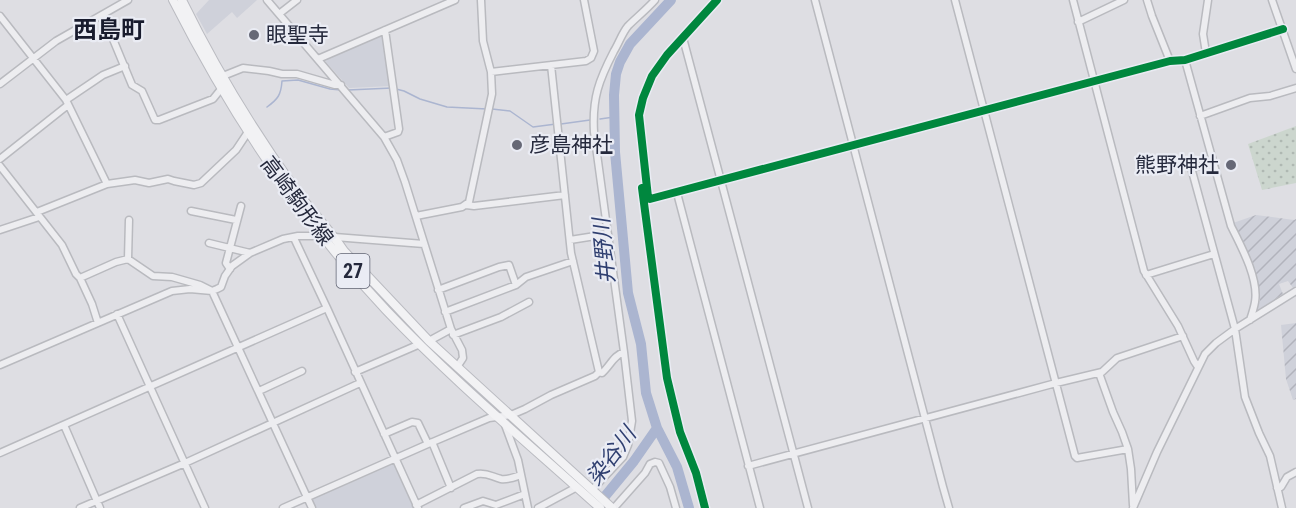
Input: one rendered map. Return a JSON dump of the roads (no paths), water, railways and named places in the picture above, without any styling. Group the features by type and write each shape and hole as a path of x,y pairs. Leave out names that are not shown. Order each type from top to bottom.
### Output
{"main road":[{"name":"高崎駒形線","path":"173,0 221,89 289,194 321,236 420,344 577,487 591,493"},
{"name":"高崎駒形線","path":"183,0 196,29 254,128 296,190 344,251 429,341 511,415 591,493"},
{"name":"27","path":"591,493 612,508"},
{"name":"27","path":"591,493 600,508"}],"street":[{"path":"0,84 56,41 128,0"},
{"path":"267,0 384,137 397,160 452,333 462,350 463,358 457,367"},
{"path":"279,14 297,0"},
{"path":"318,59 455,0"},
{"path":"466,205 469,201 492,94 483,41 480,0"},
{"path":"490,72 586,61 591,58 594,51 584,0"},
{"path":"591,493 623,457 628,446 632,421 594,132 594,106 607,66 622,36 655,0"},
{"path":"644,206 648,197 640,132 640,106 652,76 667,55 717,0"},
{"path":"815,0 950,508"},
{"path":"955,0 1075,456 1077,458 1128,449"},
{"path":"1073,0 1138,252 1146,275 1178,326 1198,367"},
{"path":"1078,22 1124,0"},
{"path":"1147,0 1170,61"},
{"path":"1206,53 1203,34 1208,0"},
{"path":"1272,0 1296,69"},
{"path":"103,15 132,85 142,91 155,120 213,99 221,89"},
{"path":"0,16 67,103 107,184"},
{"path":"648,197 651,199 677,193 1170,61 1185,60 1283,29"},
{"path":"384,137 398,132 399,129 385,30"},
{"path":"683,38 808,508"},
{"path":"1185,60 1231,226 1253,279 1256,300 1250,321"},
{"path":"551,65 573,261 599,372"},
{"path":"0,159 103,75 125,66"},
{"path":"223,76 243,68 297,74 335,86 341,85"},
{"path":"1200,116 1250,98 1270,96 1296,88"},
{"path":"0,230 107,184 135,180 149,183 168,179 194,185 201,183 236,150 248,132"},
{"path":"1213,161 1193,168 1192,171 1235,329 1245,397 1270,456 1282,508"},
{"path":"0,166 62,245 80,278 98,323"},
{"path":"677,193 760,508"},
{"path":"416,216 466,205 565,195"},
{"path":"230,269 226,263 241,206"},
{"path":"191,211 236,220"},
{"path":"128,259 129,220"},
{"path":"570,240 608,234"},
{"path":"0,365 172,291 190,289 212,291 221,287 230,269 250,254 283,239 298,236 321,236 424,244"},
{"path":"294,238 417,506 477,474 484,472 502,479 521,475"},
{"path":"209,243 250,254"},
{"path":"1146,275 1214,254"},
{"path":"80,278 128,259 153,276 172,277 212,291 312,508"},
{"path":"445,312 516,285 526,277 573,261"},
{"path":"438,290 509,265 516,285"},
{"path":"1133,508 1157,452 1198,367 1210,348 1235,329 1296,291"},
{"path":"429,341 501,317 529,302"},
{"path":"0,453 327,308"},
{"path":"117,314 205,508"},
{"path":"748,465 1099,373 1117,358 1183,336"},
{"path":"355,372 420,344"},
{"path":"283,508 489,418 501,420 525,410 551,395 598,375 599,372 602,373 619,354 624,352"},
{"path":"259,391 302,371"},
{"path":"1099,373 1128,449 1133,508"},
{"path":"80,508 360,384"},
{"path":"501,420 518,460 528,508"},
{"path":"384,434 412,422 418,423 451,488"},
{"path":"63,425 100,508"},
{"path":"612,508 645,473 650,464 655,462 659,463 670,487 676,508"},
{"path":"1278,488 1287,477 1296,472"},
{"path":"538,508 577,487"},
{"path":"464,508 483,501 496,505 525,494"}],"waterway":[{"name":"井野川","path":"671,0 630,44 620,62 614,95 615,152 628,293 641,344 646,393 657,428 677,467 689,508"},
{"path":"267,107 278,96 282,81 298,80 341,90"},
{"path":"348,90 392,88"},
{"path":"396,89 447,107 487,109"},
{"path":"492,109 510,111 533,127 556,124"},
{"path":"600,119 614,117"},
{"path":"561,124 590,120"},
{"name":"染谷川","path":"597,506 634,461 657,428"}],"place":[{"name":"眼聖寺","path":"254,35"},
{"name":"彦島神社","path":"517,145"},
{"name":"熊野神社","path":"1231,165"}],"district":[{"name":"西島町","path":"109,30"}]}
